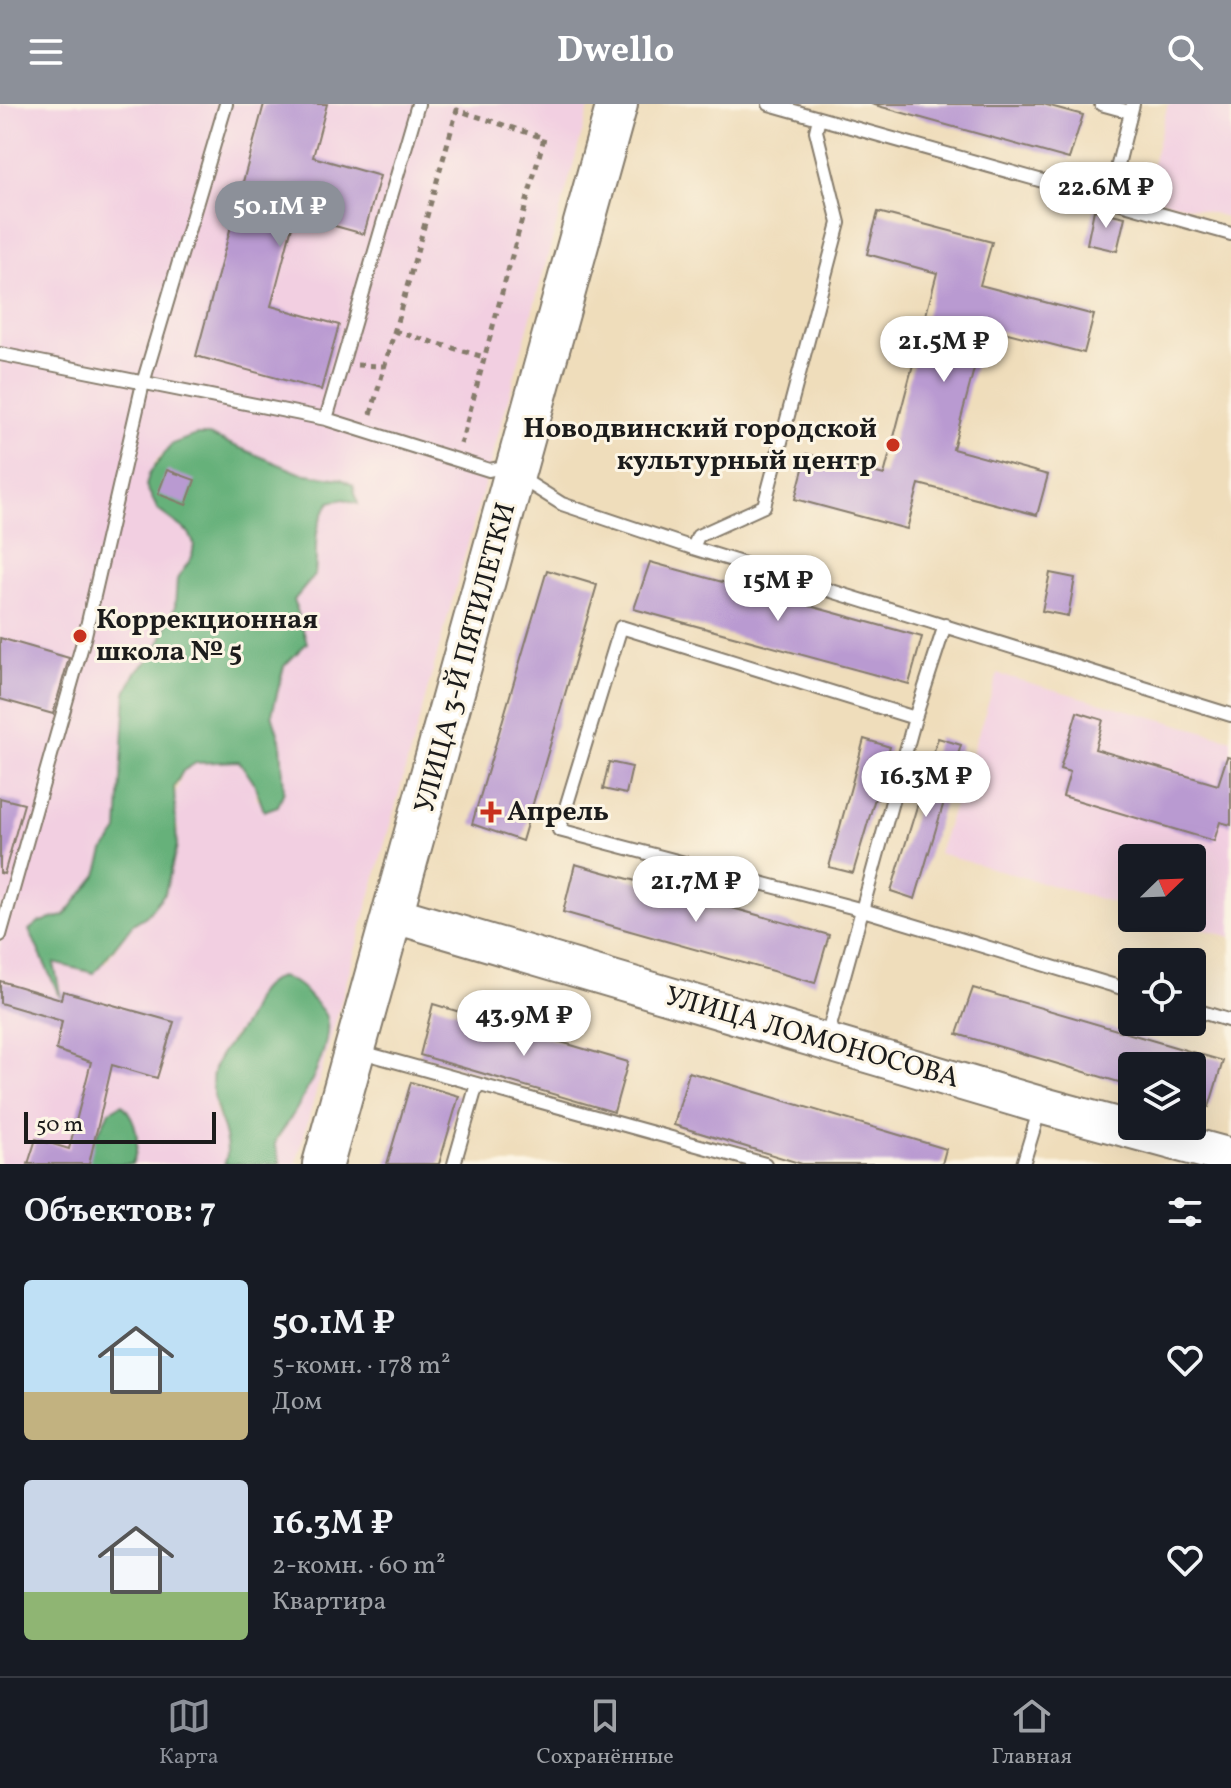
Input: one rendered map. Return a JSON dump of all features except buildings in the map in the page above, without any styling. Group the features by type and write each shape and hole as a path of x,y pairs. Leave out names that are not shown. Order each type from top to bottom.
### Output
{"main road":[{"name":"УЛИЦА 3-Й ПЯТИЛЕТКИ","path":"323,1164 395,915 617,104"}],"street":[{"name":"УЛИЦА ЛОМОНОСОВА","path":"395,915 1040,1105 1231,1157"}],"lane":[{"path":"0,935 85,635 143,383 226,104"},
{"path":"326,419 345,364 418,104"},
{"path":"769,104 1231,234"},
{"path":"1101,104 1132,108 1109,201"},
{"path":"693,548 698,536 764,506 839,223 816,131 819,118"},
{"path":"0,354 326,419 489,470 518,469 562,504 693,548 1231,715"},
{"path":"826,1041 915,718 945,625"},
{"path":"915,718 621,627 559,830 863,910 1118,987"},
{"path":"1206,1013 1231,1021"},
{"path":"355,1050 765,1164"},
{"path":"454,1164 477,1084"},
{"path":"1023,1164 1040,1105"}],"path":[{"path":"370,418 457,110 544,138 457,457"},
{"path":"394,331 484,357"},
{"path":"345,364 384,366"}],"shaded area":[{"name":"Коррекционная школа № 5","path":"0,104 590,104 296,1164 281,1164 275,1145 315,1073 326,1043 327,1019 313,1001 247,1016 213,1070 215,1109 228,1145 224,1164 132,1164 137,1151 110,1111 80,1164 0,1164","holes":["196,435 314,477 344,499 330,502 321,514 315,528 315,575 294,600 307,643 284,666 272,714 281,743 284,791 257,800 254,783 239,761 196,763 183,771 173,802 178,830 146,916 133,924 106,962 53,963 59,993 35,942 39,922 64,916 97,875 100,862 118,831 127,721 136,672 154,655 175,607 177,579 192,557 194,544 189,533 158,510 146,486 155,462 172,444"]},
{"path":"1168,104 1231,104 1231,218 1144,195"},
{"path":"998,674 1231,739 1231,937 1206,930 1206,844 1118,844 1118,904 938,853"}],"green space":[{"path":"196,435 209,435 300,473 341,479 353,485 358,504 344,499 330,502 316,537 315,575 294,600 307,643 284,666 272,714 281,743 284,791 278,806 264,811 254,783 239,761 196,763 183,771 174,787 177,846 165,893 146,916 133,924 94,973 54,963 61,999 29,930 39,922 64,916 97,875 104,851 118,831 126,693 136,672 154,655 175,607 177,579 192,557 194,544 189,533 158,510 146,486 149,474 172,444"},
{"path":"279,977 300,987 323,1011 327,1030 325,1045 312,1080 277,1138 275,1145 281,1164 224,1164 226,1145 212,1084 215,1066 243,1025 259,992"},
{"path":"122,1104 135,1125 136,1148 132,1164 80,1164 110,1111"}],"place":[{"name":"Новодвинский городской культурный центр","path":"893,445"},
{"name":"Коррекционная школа № 5","path":"80,636"},
{"name":"Апрель","path":"491,812"}]}
